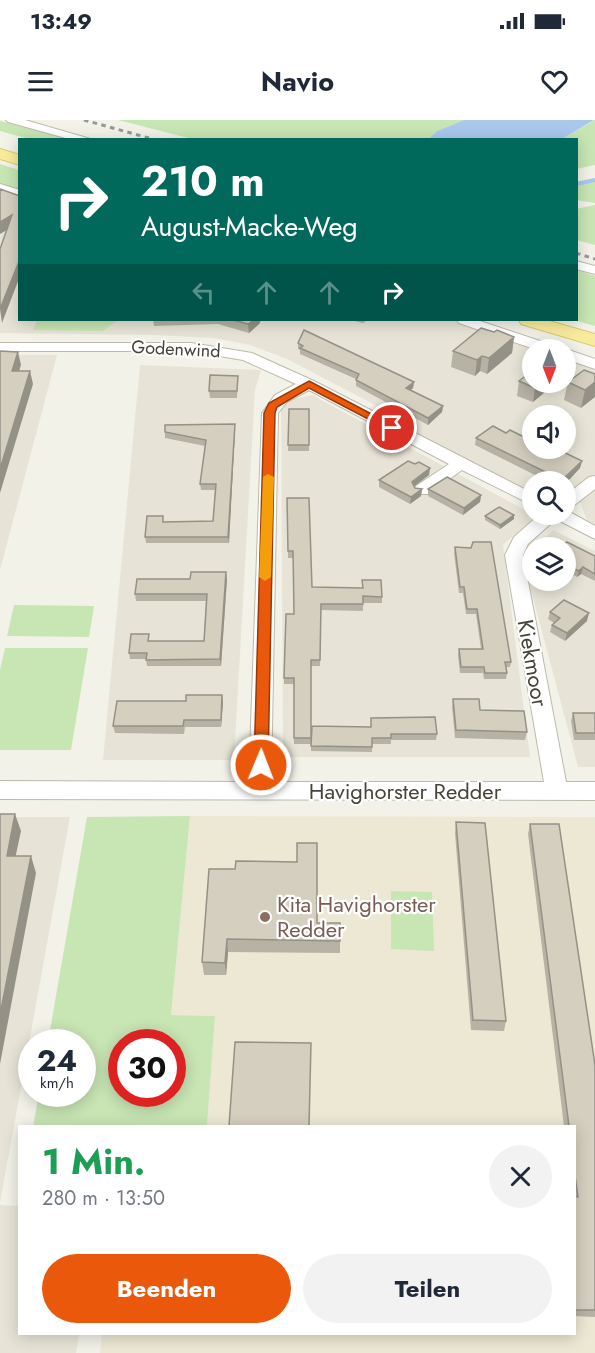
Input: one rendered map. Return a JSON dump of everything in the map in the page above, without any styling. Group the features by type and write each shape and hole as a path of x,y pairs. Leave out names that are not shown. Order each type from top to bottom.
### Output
{"main road":[{"path":"0,154 18,159"},
{"path":"531,321 595,340"}],"street":[{"path":"12,120 80,138"},
{"path":"0,188 18,193"},
{"path":"578,266 595,270"},
{"path":"467,321 522,340"},
{"name":"Godenwind","path":"0,346 206,348 247,356 309,384 522,495"},
{"path":"576,357 595,364"},
{"path":"260,790 270,413 272,406 279,400 309,384"},
{"path":"422,490 461,463"},
{"path":"576,495 595,480"},
{"path":"576,523 595,533"},
{"name":"Kiekmoor","path":"538,525 520,541 514,555 556,792"},
{"name":"Havighorster Redder","path":"0,790 595,791"}],"shaded area":[{"path":"0,197 18,203 18,321 476,321 532,339 522,339 522,393 576,393 576,353 595,360 595,524 587,520 580,502 576,500 576,471 522,471 522,487 381,416 377,406 287,359 250,345 214,338 0,333"},
{"path":"0,355 57,355 0,570"},
{"path":"140,365 261,370 255,390 234,760 103,760"},
{"path":"312,395 522,508 522,525 526,525 503,545 530,757 283,757 281,402"},
{"path":"553,530 567,537 546,537"},
{"path":"576,542 595,551 595,767 578,767 531,591 576,591"},
{"path":"190,816 595,817 595,1353 100,1353 102,1335 576,1335 576,1125 207,1125 215,1016 171,1015"},
{"path":"0,817 70,817 32,1029 18,1029 18,1104 0,1203"},
{"path":"0,1205 18,1206 18,1335 79,1335 76,1353 0,1353"}],"green space":[{"path":"118,120 464,120 437,131 431,138 188,138"},
{"path":"595,120 595,165 578,169 578,138 564,138"},
{"path":"0,121 65,138 25,138 0,131"},
{"path":"0,164 18,170 18,190 0,184"},
{"path":"595,180 595,203 578,200 578,184"},
{"path":"595,205 595,245 578,241 578,209"},
{"path":"578,271 595,276 595,326 577,321"},
{"path":"37,321 117,321 103,331 33,330"},
{"path":"14,605 94,606 89,637 7,636"},
{"path":"5,648 88,648 71,750 0,750 0,670"},
{"path":"190,816 171,1015 215,1016 207,1125 33,1125 37,1107 96,1107 96,1029 50,1029 87,817"},
{"path":"391,891 432,892 434,951 391,949"}],"water":[{"path":"464,120 594,120 564,138 430,138 437,131"}],"building":[{"path":"0,189 18,195 18,264 0,309 0,249 12,215 0,222"},
{"path":"237,321 252,321 248,324"},
{"path":"481,328 494,332 497,330 514,337 489,358 482,356 477,360 453,351"},
{"path":"304,330 414,382 406,388 443,406 428,418 356,380 359,374 300,348 303,346 298,343"},
{"path":"0,351 18,352 12,371 30,371 0,469"},
{"path":"584,370 595,374 595,382 585,390 576,386 576,376"},
{"path":"210,375 238,376 237,391 209,391"},
{"path":"289,409 309,409 309,445 288,445"},
{"path":"235,424 228,537 145,537 147,516 163,516 163,522 213,521 216,484 200,484 206,440 165,432 165,425"},
{"path":"493,426 506,433 510,430 522,436 522,459 576,458 582,461 571,471 544,471 476,438"},
{"path":"408,461 415,464 419,462 430,468 412,482 415,488 422,489 411,497 379,480"},
{"path":"447,477 481,495 464,508 428,489"},
{"path":"287,498 309,498 312,587 363,588 362,580 381,580 382,597 363,596 363,604 321,604 320,660 311,660 311,738 294,738 294,678 284,678 286,614 294,614 293,551 288,551"},
{"path":"499,507 514,515 500,525 485,516"},
{"path":"473,542 491,542 511,662 505,662 507,673 485,673 484,667 461,667 459,649 483,649 477,609 467,609 464,587 460,587 455,547 471,548"},
{"path":"576,546 595,556 595,574 583,567 579,571 576,570"},
{"path":"191,572 226,572 220,659 146,660 147,653 129,653 131,634 149,634 148,641 204,641 207,594 135,594 137,579 190,579"},
{"path":"564,600 589,613 567,633 552,625 560,618 550,612"},
{"path":"186,695 222,695 221,720 184,720 183,726 113,726 117,701 186,701"},
{"path":"453,699 479,699 480,710 524,711 527,732 456,730"},
{"path":"573,713 595,713 595,733 576,733"},
{"path":"435,717 437,734 391,734 391,738 372,738 372,747 311,746 312,726 371,727 371,718"},
{"path":"0,814 15,814 7,856 31,856 0,1015"},
{"path":"456,822 485,823 506,1021 473,1020"},
{"path":"530,824 559,824 595,1065 595,1310 576,1310 576,1196 578,1197 576,1125 569,1125"},
{"path":"297,843 317,843 317,923 340,923 340,941 227,939 225,963 202,962 209,869 235,869 236,861 297,862"},
{"path":"235,1042 311,1043 309,1125 229,1125"}],"waterway":[{"path":"578,184 595,180"}],"railway":[{"path":"84,120 149,138"},
{"path":"578,254 595,259"}],"slow traffic":[{"path":"265,577 268,477"}],"place":[{"name":"Kita Havighorster Redder","path":"265,917"}],"route":[{"path":"261,765 267,492 272,406 290,393 309,384 392,428"}]}
